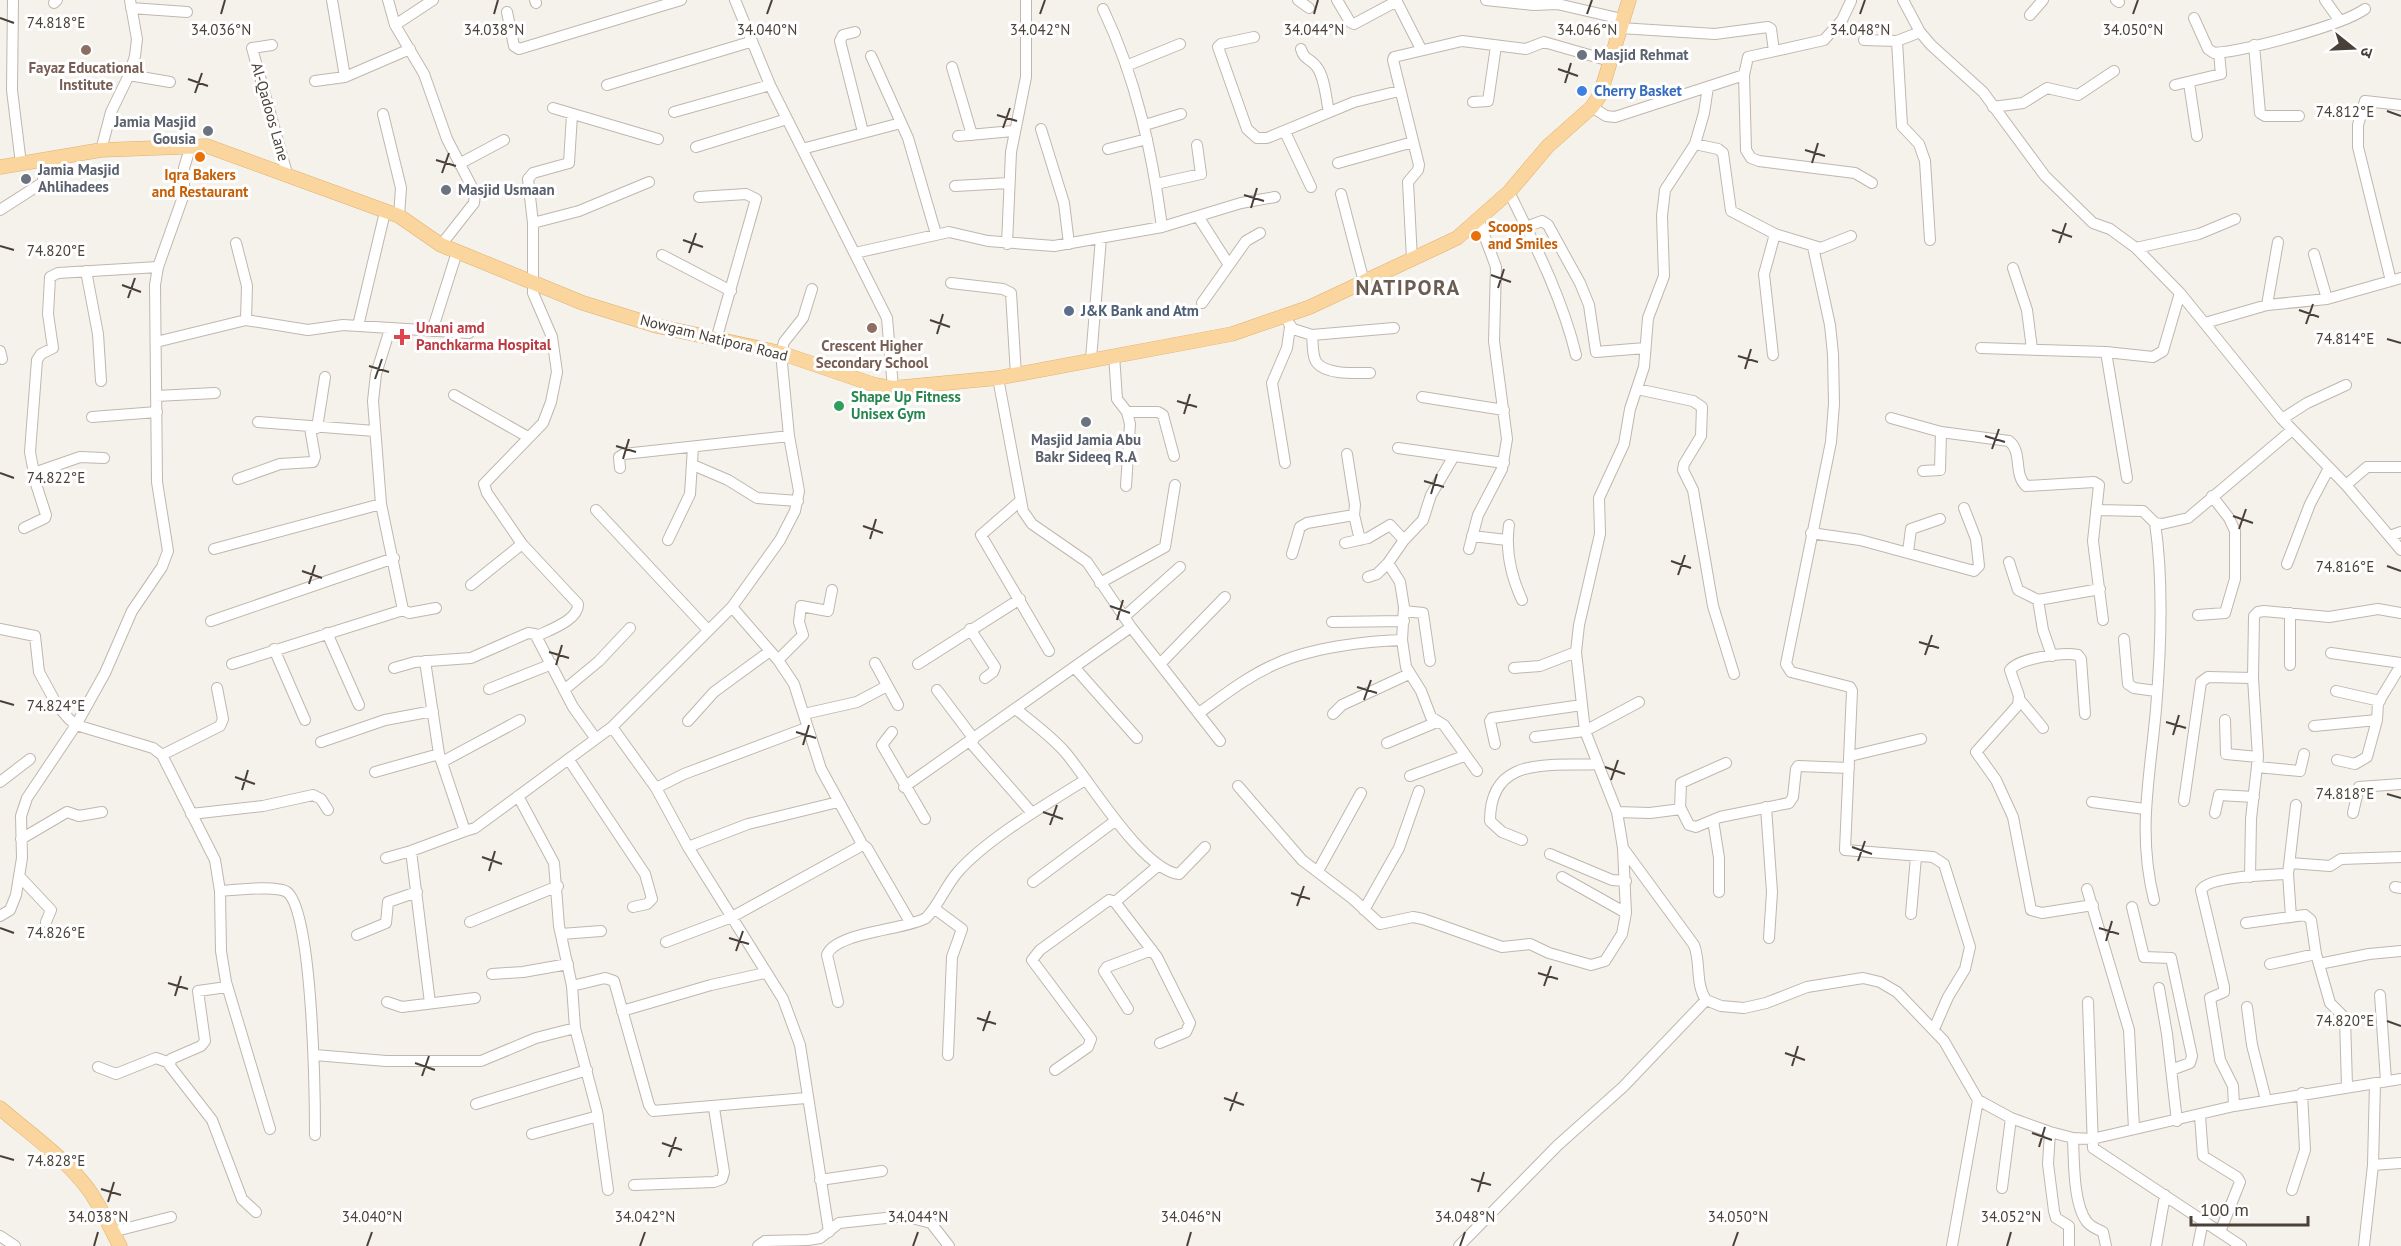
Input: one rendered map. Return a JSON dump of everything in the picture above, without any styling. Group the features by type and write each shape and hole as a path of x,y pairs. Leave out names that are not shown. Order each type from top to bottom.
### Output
{"main road":[{"name":"Nowgam Natipora Road","path":"0,167 101,150 207,146 227,151 288,177 328,189 399,216 441,245 457,252 531,283 647,323 716,340 781,352 874,385 893,388 998,378 1232,334 1288,321 1364,282 1438,248 1479,221 1509,192 1548,146 1592,107 1600,95 1629,0"},
{"path":"0,1110 64,1162 90,1192 120,1246"}],"street":[{"path":"13,0 12,60 21,164"},
{"path":"332,0 345,76"},
{"path":"388,0 395,25 424,74 447,139 475,194 475,201 441,245"},
{"path":"395,25 433,0"},
{"path":"507,12 514,46 519,49 681,0"},
{"path":"735,0 750,42 770,85 887,318 893,388"},
{"path":"1007,244 1013,131 1026,76 1026,0"},
{"path":"1298,0 1309,8"},
{"path":"1337,0 1350,22 1354,24 1397,1 1421,49"},
{"path":"1486,0 1534,5 1557,4 1621,23 1715,34 1768,27 1772,29 1774,51"},
{"path":"1903,0 1920,32 1931,45 1983,92 2045,176 2093,223 2110,229 2136,248 2180,293 2231,359 2282,419 2346,485 2401,550"},
{"path":"2030,15 2043,0"},
{"path":"2325,0 2340,21"},
{"path":"1851,2 1842,20 1824,40 1748,57 1744,75 1746,150 1751,158 1759,161 1855,173 1872,183"},
{"path":"101,150 111,112 129,75 137,39 130,4 187,12"},
{"path":"1103,9 1126,66 1145,125 1162,227"},
{"path":"2194,18 2210,52 2219,53 2340,21 2365,9"},
{"path":"855,32 841,36 840,41 863,132"},
{"path":"1864,40 1898,41 1920,32"},
{"path":"1254,37 1218,47 1251,134 1262,139 1285,132 1354,102 1399,91"},
{"path":"1412,259 1408,182 1419,168 1399,91 1393,57 1462,41 1526,49 1544,42 1552,42 1610,61"},
{"path":"1898,41 1901,70 1901,119 1905,132 1922,150 1925,161 1930,240"},
{"path":"607,85 750,42"},
{"path":"1126,66 1180,44"},
{"name":"Al-Qadoos Lane","path":"272,45 252,48 288,177"},
{"path":"2254,45 2260,113 2265,116 2298,116"},
{"path":"1473,102 1488,101 1496,46"},
{"path":"315,81 345,76 410,49"},
{"path":"1301,49 1303,57 1316,66 1329,112"},
{"path":"2175,85 2222,74 2219,53"},
{"path":"871,56 914,156 936,234"},
{"path":"0,58 12,60"},
{"path":"952,68 972,135"},
{"path":"1993,107 2023,103 2048,88 2078,95 2114,71"},
{"path":"129,75 170,82"},
{"path":"1592,107 1605,116 1615,117 1744,75"},
{"path":"2189,83 2197,136"},
{"path":"674,112 770,85"},
{"path":"1238,786 1286,844 1380,924 1413,917 1502,947 1530,944 1557,956 1596,966 1611,955 1622,934 1626,913 1623,848 1617,812 1585,731 1576,652 1579,625 1599,534 1599,498 1624,444 1630,409 1644,367 1647,318 1664,276 1662,216 1665,190 1695,144 1704,113 1708,87"},
{"path":"2205,323 2266,305 2327,299 2396,280 2357,138 2366,101 2401,105"},
{"path":"553,108 658,139"},
{"path":"383,114 401,188 399,216"},
{"path":"1145,125 1181,114"},
{"path":"537,636 574,616 579,608 522,544 487,493 484,484 546,417 557,372 552,337 538,308 531,283 533,223 528,177 533,173 568,163 572,115"},
{"path":"696,147 787,119"},
{"path":"801,149 901,123"},
{"path":"1041,129 1064,203 1069,244"},
{"path":"958,136 1013,131"},
{"path":"1285,132 1311,187"},
{"path":"1108,149 1147,139"},
{"path":"459,164 504,140"},
{"path":"1338,163 1413,142"},
{"path":"1695,144 1719,149 1723,153 1731,211 1775,234 1813,247 1825,248 1851,236"},
{"path":"0,916 10,910 20,877 21,816 27,798 76,725 105,673 132,611 162,567 168,551 158,482 154,294 158,267 184,194 184,168 191,145"},
{"path":"1156,184 1201,174 1197,145"},
{"path":"0,210 42,183 49,159"},
{"path":"533,223 579,211 649,182"},
{"path":"955,186 1009,183"},
{"path":"1509,192 1569,323 1576,355"},
{"path":"699,197 746,194 756,199 716,340"},
{"path":"1341,194 1364,282"},
{"path":"855,253 936,234 957,232 1007,244 1054,246 1069,244 1162,227 1199,218 1235,205 1275,196"},
{"path":"358,326 386,212"},
{"path":"1199,218 1229,265"},
{"path":"2136,248 2199,234 2235,219"},
{"path":"1469,549 1478,515 1497,483 1504,463 1507,439 1494,341 1496,267 1479,221"},
{"path":"1526,227 1542,221 1546,222 1559,244 1589,305 1596,352 1645,348"},
{"path":"1202,303 1246,241 1260,233"},
{"path":"1773,355 1764,274 1775,234"},
{"path":"1091,359 1101,238"},
{"path":"2266,305 2278,242"},
{"path":"236,243 248,286 246,320"},
{"path":"1813,247 1830,325 1834,386 1831,442 1786,664 1791,672 1851,689 1845,850 1933,857 1944,864 1970,946 1965,969 1944,1004 1934,1029"},
{"path":"432,331 457,252"},
{"path":"2314,254 2327,299"},
{"path":"662,255 731,291"},
{"path":"24,528 46,515 34,473 30,445 36,364 38,356 53,348 48,314 49,280 58,273 158,267"},
{"path":"2013,268 2027,310 2032,349"},
{"path":"86,271 98,334 101,381"},
{"path":"951,283 1003,289 1011,293 1014,302 1016,375"},
{"path":"386,858 475,828 569,760 612,728 732,607 780,540 798,501 798,482 789,436 781,352 784,342 803,318 812,289"},
{"path":"1981,348 2106,352 2153,357 2161,354 2180,293"},
{"path":"156,342 246,320 308,330 337,325 469,333"},
{"path":"1285,462 1272,383 1287,348 1288,321 1312,334 1394,328"},
{"path":"390,329 374,381 375,431 381,504 403,610"},
{"path":"1312,334 1315,360 1319,365 1340,371 1370,373"},
{"path":"2106,352 2127,478"},
{"path":"1114,355 1117,399 1127,412 1130,424 1126,486"},
{"path":"238,479 280,464 313,462 313,428 325,377"},
{"path":"998,378 1019,502 1032,524 1078,554 1127,622 1220,741"},
{"path":"2282,419 2307,403 2346,385"},
{"path":"1637,389 1693,401 1702,407 1701,436 1684,464 1683,470 1693,490 1713,606 1734,674"},
{"path":"156,396 215,393"},
{"path":"454,395 528,437"},
{"path":"1422,397 1504,410"},
{"path":"93,417 157,412"},
{"path":"1127,412 1158,412 1163,415 1174,456"},
{"path":"1891,418 1941,432 2009,441 2015,448 2021,479 2026,486 2097,484 2100,489 2093,540 2103,620"},
{"path":"258,422 375,431"},
{"path":"2155,523 2162,524 2187,518 2292,430"},
{"path":"1923,471 1940,470 1941,432"},
{"path":"621,468 619,459 621,454 789,436"},
{"path":"668,540 690,494 693,447"},
{"path":"1398,448 1504,463"},
{"path":"1347,454 1355,505 1354,516 1360,540"},
{"path":"1368,577 1377,574 1388,563 1426,515 1431,495 1454,456"},
{"path":"34,473 80,457 104,458"},
{"path":"693,465 728,480 757,498 798,501"},
{"path":"2346,485 2367,467 2401,467"},
{"path":"2287,564 2310,504 2329,468"},
{"path":"1100,583 1165,547 1175,484"},
{"path":"2198,615 2225,613 2235,579 2233,524 2212,496"},
{"path":"1019,502 981,535 1049,651"},
{"path":"213,549 381,504"},
{"path":"1811,533 1860,540 1971,571 1976,570 1979,563 1976,539 1964,508"},
{"path":"596,510 708,630"},
{"path":"2096,510 2143,511 2155,523 2159,549 2160,603 2156,691 2145,809 2145,857 2154,900"},
{"path":"1292,554 1298,531 1303,524 1354,516"},
{"path":"1908,552 1911,529 1941,519"},
{"path":"1345,543 1373,536 1390,525 1404,540"},
{"path":"1509,525 1507,540 1510,571 1522,600"},
{"path":"2390,536 2401,532"},
{"path":"1472,536 1507,540"},
{"path":"471,585 522,544"},
{"path":"211,621 394,558"},
{"path":"2009,562 2018,590 2038,600 2100,589"},
{"path":"1388,563 1400,582 1404,616 1403,658 1409,674 1421,692 1430,716 1446,729 1477,771"},
{"path":"904,787 1075,668 1127,622 1180,567"},
{"path":"778,660 803,635 798,622 801,606 828,611 832,590"},
{"path":"1160,664 1225,597"},
{"path":"918,664 1020,599"},
{"path":"2038,600 2043,630 2052,656"},
{"path":"732,607 778,660 794,684 806,728 821,768 861,843 867,848 910,922"},
{"path":"232,664 403,610 409,613 436,608"},
{"path":"2250,877 2258,762 2253,678 2254,616 2258,612 2340,616 2378,609 2401,612"},
{"path":"1332,622 1404,616 1420,611 1424,615 1430,661"},
{"path":"2290,613 2290,665"},
{"path":"564,690 609,651 630,628"},
{"path":"0,629 36,636 39,672 57,705 76,725 149,746 162,755 215,860 219,891 221,951 227,987 270,1129"},
{"path":"970,629 995,667 993,672 985,678"},
{"path":"327,633 359,705"},
{"path":"394,668 425,661 461,660 528,633 537,636 564,690 596,739"},
{"path":"2124,639 2128,684 2134,688 2156,691"},
{"path":"1199,713 1260,672 1280,662 1348,646 1402,640"},
{"path":"274,649 305,720"},
{"path":"688,721 714,692 770,651"},
{"path":"1514,668 1540,666 1576,652"},
{"path":"2331,653 2401,664 2380,701 2377,720 2364,761 2355,764 2337,760"},
{"path":"2043,728 2019,699 2010,675 2012,667 2018,663 2052,656 2075,654 2080,657 2085,714"},
{"path":"425,661 441,758 465,831"},
{"path":"875,663 898,705"},
{"path":"489,689 552,664"},
{"path":"1075,668 1137,738"},
{"path":"1333,714 1342,705 1409,674"},
{"path":"2184,801 2201,682 2208,677 2253,678"},
{"path":"804,714 857,702 887,686"},
{"path":"162,755 220,726 223,719 217,688"},
{"path":"937,690 972,741 1032,813"},
{"path":"2336,691 2380,701"},
{"path":"2019,699 2016,707 1977,752 1996,780 2013,817 2031,910 2042,913 2093,905"},
{"path":"1535,738 1585,731 1639,702"},
{"path":"1495,744 1490,721 1492,718 1582,705"},
{"path":"1017,710 1056,742 1115,821 1159,865 1179,874 1205,847"},
{"path":"321,742 385,720 433,711"},
{"path":"375,772 441,758 520,720"},
{"path":"2225,720 2226,754 2300,771 2304,754"},
{"path":"2314,726 2377,720"},
{"path":"1387,743 1437,722"},
{"path":"612,728 656,788 688,847 765,974 783,999 793,1022 800,1046 806,1098 829,1232"},
{"path":"656,788 684,774 806,728"},
{"path":"892,732 882,745 904,787 925,819"},
{"path":"1617,812 1650,813 1680,809 1684,811 1691,826 1792,800 1798,766 1850,762 1921,739"},
{"path":"1410,776 1464,756"},
{"path":"0,782 30,759"},
{"path":"569,760 645,874 652,899 647,904 633,907"},
{"path":"1680,809 1681,783 1726,763"},
{"path":"1522,840 1502,832 1490,821 1490,805 1500,784 1509,773 1530,767 1598,765"},
{"path":"838,1002 827,955 829,950 844,941 910,922 920,922 935,909 956,874 971,859 1032,813 1085,780"},
{"path":"2353,813 2359,787 2401,784"},
{"path":"1364,910 1399,848 1419,790"},
{"path":"1317,871 1361,793"},
{"path":"192,814 263,806 313,795 321,799 328,810"},
{"path":"2215,813 2219,795 2254,797"},
{"path":"518,796 550,852 558,886 561,934 572,986 576,1028 598,1116 608,1190"},
{"path":"688,847 748,824 838,802"},
{"path":"2092,802 2145,809"},
{"path":"2290,917 2289,869 2296,805"},
{"path":"1766,807 1772,892 1769,938"},
{"path":"21,839 67,812 79,816 102,812"},
{"path":"1713,820 1719,858 1719,892"},
{"path":"1033,882 1115,821"},
{"path":"666,942 732,917 861,843"},
{"path":"1623,848 1694,945 1698,960 1700,989 1706,1000 1721,1006 1744,1008 1766,1003 1808,987 1872,979 1889,986 1934,1029 1944,1041 1978,1100 2012,1118 2050,1132 2073,1138 2092,1139 2200,1116 2234,1106 2302,1093 2401,1079"},
{"path":"411,851 430,1003"},
{"path":"1550,854 1612,880 1626,881"},
{"path":"1911,914 1916,857"},
{"path":"2234,1106 2233,1086 2220,1060 2210,1007 2212,996 2225,990 2201,890 2205,885 2289,869 2330,866 2341,859 2401,857"},
{"path":"1115,902 1159,865"},
{"path":"20,877 51,910 46,922"},
{"path":"1562,877 1626,913"},
{"path":"470,922 558,886"},
{"path":"219,891 274,889 285,891 292,898 302,927 315,1055 315,1135"},
{"path":"2087,889 2129,1030 2134,1129"},
{"path":"357,935 386,923 388,902 417,892"},
{"path":"1055,1070 1088,1047 1091,1039 1032,960 1040,950 1085,915 1109,900 1115,902 1152,950 1190,1025 1186,1032 1160,1043"},
{"path":"2132,907 2144,957 2171,958 2192,1056 2190,1063 2172,1070"},
{"path":"935,909 962,929 952,957 948,1055"},
{"path":"2246,923 2290,917 2309,917 2317,959 2332,1006 2343,1013 2345,1018 2348,1086"},
{"path":"561,934 601,931"},
{"path":"1128,1009 1104,970 1152,950"},
{"path":"2270,964 2401,951"},
{"path":"492,974 523,972 568,964"},
{"path":"622,1011 711,985 765,974"},
{"path":"572,986 610,978 615,982 651,1109 658,1113 806,1098"},
{"path":"227,987 198,991 206,1041 201,1046 171,1059 170,1063 172,1070 212,1120 242,1199 256,1212"},
{"path":"2158,988 2172,1070 2177,1121"},
{"path":"2364,1246 2380,1082 2380,995"},
{"path":"387,1002 398,1007 476,998"},
{"path":"1459,1246 1558,1145 1623,1087 1706,1000"},
{"path":"2088,1002 2092,1139 2095,1151 2241,1246"},
{"path":"2247,1007 2252,1045 2266,1100"},
{"path":"315,1055 386,1060 481,1061 537,1038 576,1028"},
{"path":"98,1067 116,1074 156,1058 170,1063"},
{"path":"476,1104 587,1070"},
{"path":"2292,1190 2305,1150 2302,1093"},
{"path":"1952,1246 1978,1100"},
{"path":"634,1185 714,1182 722,1179 724,1172 714,1108"},
{"path":"532,1134 598,1116"},
{"path":"2200,1116 2203,1156 2237,1177 2240,1182 2220,1232"},
{"path":"2002,1188 2012,1118"},
{"path":"2050,1132 2048,1164 2054,1211 2056,1218 2069,1226 2069,1246"},
{"path":"2073,1138 2077,1188 2082,1211 2088,1223 2103,1232 2106,1246"},
{"path":"2373,1165 2401,1163"},
{"path":"820,1180 882,1171"},
{"path":"2156,1246 2165,1195"},
{"path":"758,1246 765,1241 808,1240 829,1232 839,1223 904,1216 931,1223 949,1246"},
{"path":"112,1232 171,1217"},
{"path":"2198,1246 2203,1221"},
{"path":"0,1236 15,1246"}],"place":[{"name":"Fayaz Educational Institute","path":"86,50"},
{"name":"Masjid Rehmat","path":"1582,55"},
{"name":"Cherry Basket","path":"1582,91"},
{"name":"Jamia Masjid Gousia","path":"208,131"},
{"name":"Iqra Bakers and Restaurant","path":"200,157"},
{"name":"Jamia Masjid Ahlihadees","path":"26,179"},
{"name":"Masjid Usmaan","path":"446,190"},
{"name":"Scoops and Smiles","path":"1476,236"},
{"name":"J&K Bank and Atm","path":"1069,311"},
{"name":"Crescent Higher Secondary School","path":"872,328"},
{"name":"Unani amd Panchkarma Hospital","path":"402,337"},
{"name":"Shape Up Fitness Unisex Gym","path":"839,406"},
{"name":"Masjid Jamia Abu Bakr Sideeq R.A","path":"1086,422"}],"district":[{"name":"NATIPORA","path":"1408,288"}]}
